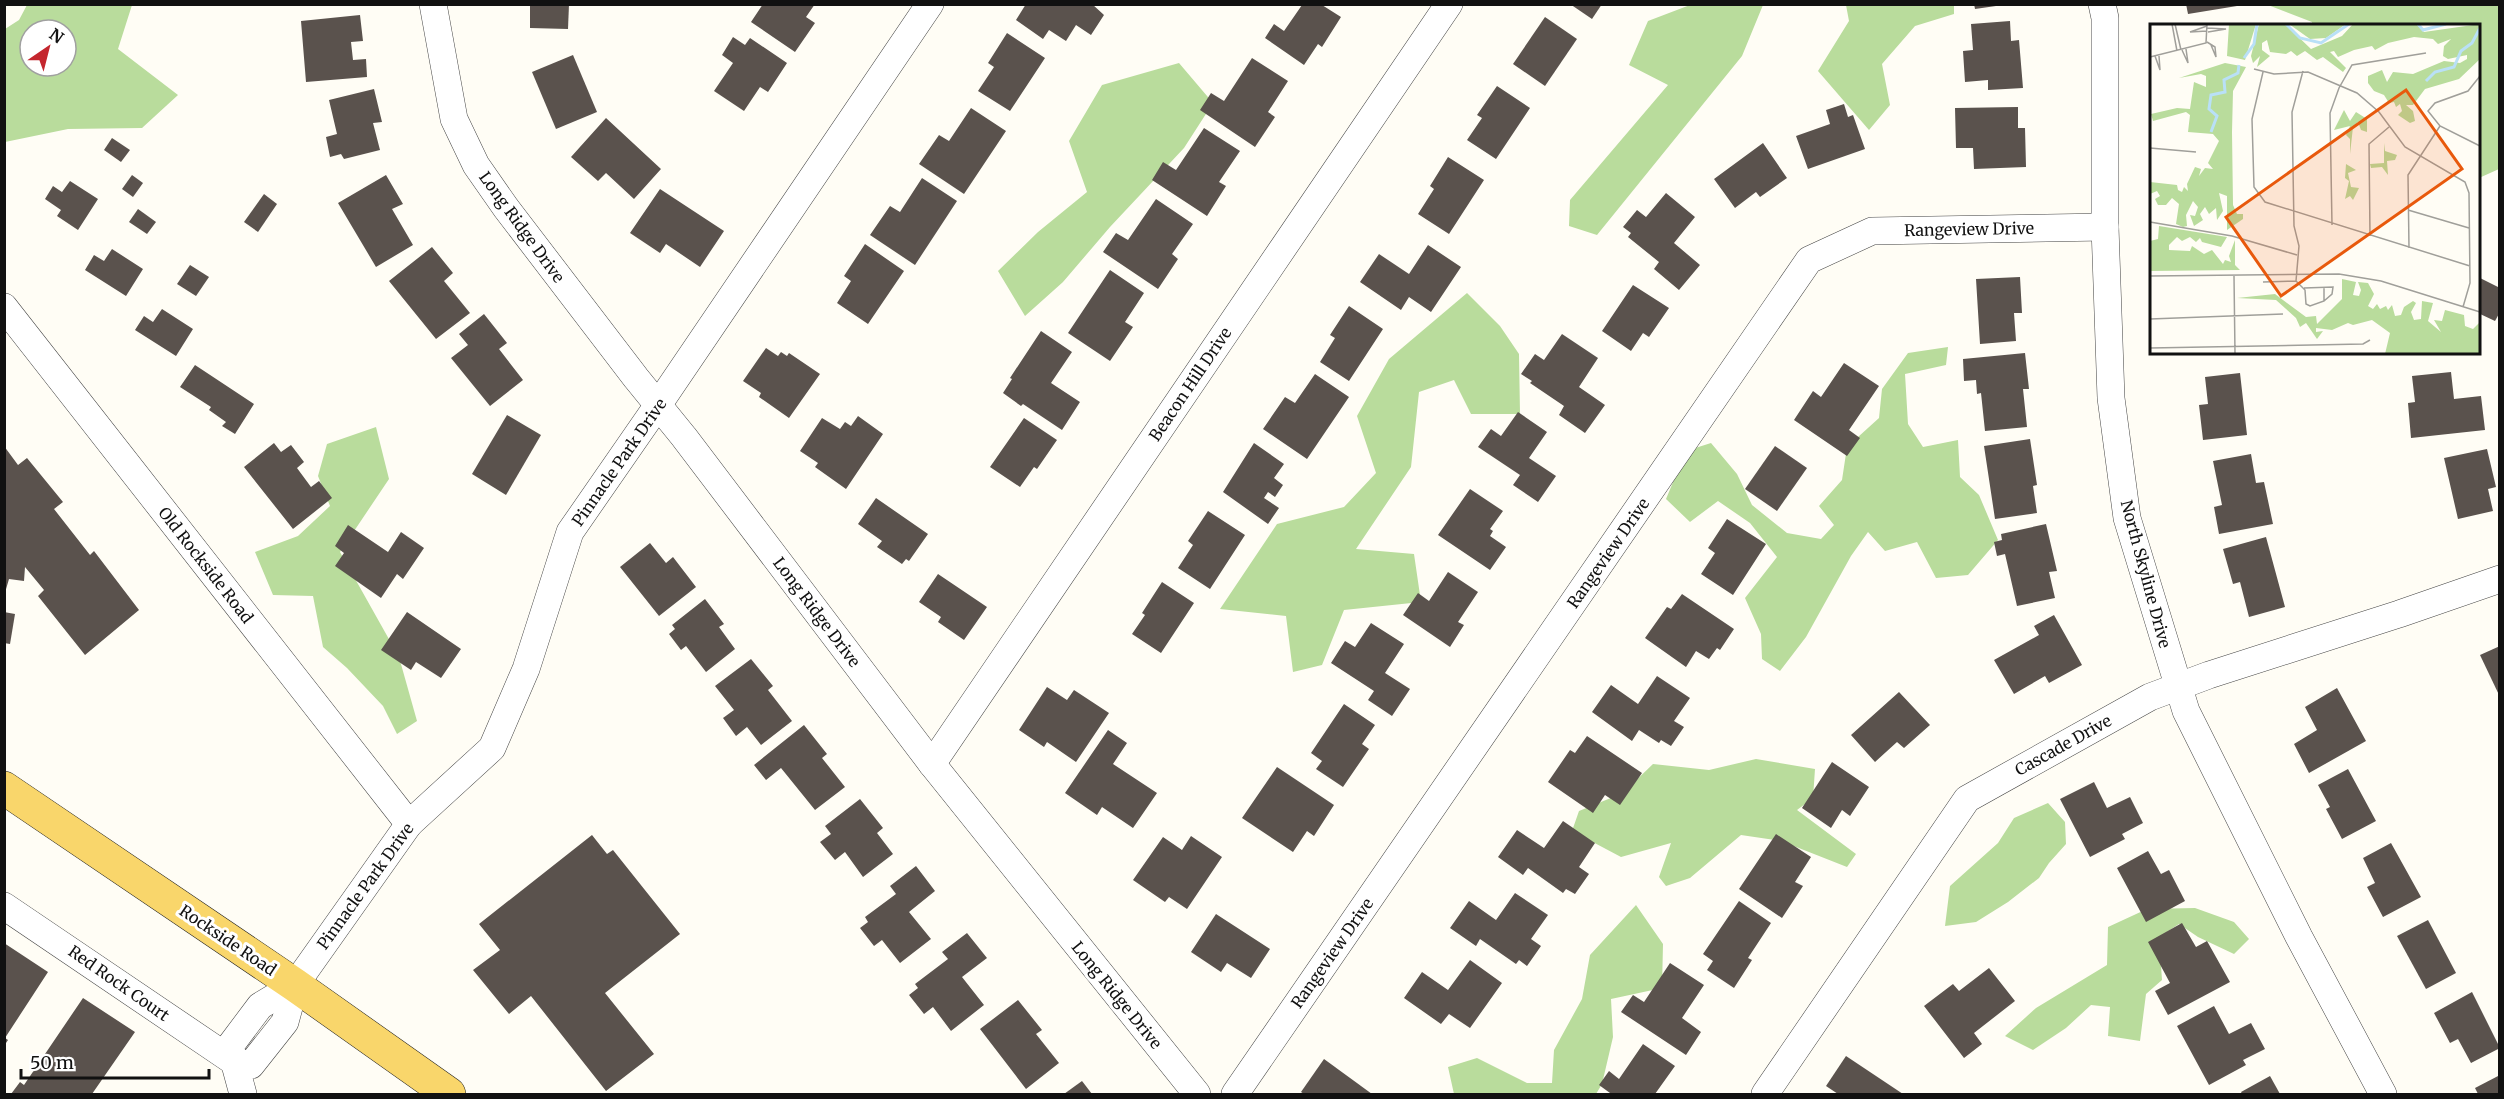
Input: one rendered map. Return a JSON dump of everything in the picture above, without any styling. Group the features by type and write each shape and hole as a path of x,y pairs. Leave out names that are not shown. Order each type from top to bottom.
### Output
{"main road":[{"name":"Rockside Road","path":"4,788 295,985 449,1095"}],"street":[{"name":"Long Ridge Drive","path":"433,4 454,119 477,165 506,208 932,764 1197,1095"},
{"name":"Pinnacle Park Drive","path":"295,985 409,824 492,748 526,669 570,532 930,4"},
{"name":"Beacon Hill Drive","path":"932,764 1449,4"},
{"name":"North Skyline Drive","path":"2102,4 2105,18 2105,227 2111,398 2127,518 2186,711 2299,937 2383,1095"},
{"name":"Rangeview Drive","path":"1235,1095 1809,260 1872,231 2105,227"},
{"name":"Old Rockside Road","path":"4,307 409,824"},
{"name":"Cascade Drive","path":"1765,1095 1966,799 2150,697 2499,579"},
{"name":"Red Rock Court","path":"4,906 233,1061"},
{"path":"243,1095 233,1061 251,1065 285,1022 295,985"}],"green space":[{"path":"27,5 132,5 118,49 178,95 142,128 68,129 5,142 5,29 18,21 18,78 78,78 78,18 20,18"},
{"path":"1690,5 1763,5 1742,56 1597,235 1569,226 1570,200 1668,85 1629,65 1648,21"},
{"path":"1846,5 1954,5 1954,14 1915,26 1882,64 1890,105 1869,130 1818,71 1849,21"},
{"path":"2268,5 2499,5 2499,169 2480,178 2480,24 2312,24 2312,22"},
{"path":"1179,63 1213,103 1184,148 1110,227 1063,282 1025,316 998,271 1038,232 1087,192 1069,141 1102,85"},
{"path":"1467,293 1500,326 1519,354 1520,414 1471,414 1454,380 1419,392 1411,467 1356,549 1414,554 1421,602 1344,610 1322,665 1293,672 1286,616 1220,609 1277,524 1344,507 1376,473 1357,416 1389,359"},
{"path":"1948,347 1946,365 1905,374 1908,424 1923,447 1958,440 1960,477 1979,495 1998,540 1968,575 1936,578 1917,542 1885,551 1868,532 1851,556 1806,637 1780,671 1762,659 1761,634 1745,598 1777,557 1750,523 1718,501 1690,522 1666,499 1686,451 1711,443 1737,474 1752,505 1787,533 1821,539 1834,525 1819,506 1842,480 1847,447 1879,418 1882,389 1908,353"},
{"path":"376,427 389,479 340,552 399,657 417,721 397,734 383,706 347,668 323,647 313,596 273,595 255,552 298,536 330,506 318,476 327,444"},
{"path":"1756,759 1815,769 1813,798 1797,810 1856,854 1847,867 1781,841 1741,835 1690,878 1666,886 1659,877 1671,843 1621,857 1572,831 1579,811 1623,793 1653,764 1709,770"},
{"path":"2048,803 2065,822 2066,844 2039,878 2008,902 1976,922 1945,926 1950,886 1998,843 2014,818"},
{"path":"1636,905 1663,944 1662,988 1611,999 1613,1037 1602,1084 1596,1094 1454,1094 1448,1067 1477,1058 1527,1083 1552,1083 1554,1050 1582,999 1590,955"},
{"path":"2195,908 2234,922 2249,939 2234,954 2198,937 2179,924 2159,937 2162,980 2146,994 2140,1041 2108,1036 2110,1007 2091,1005 2066,1028 2033,1050 2005,1036 2036,1008 2107,965 2108,927 2147,909"}],"building":[{"path":"530,4 569,4 568,29 530,28"},
{"path":"763,4 815,4 806,17 815,23 795,52 751,22"},
{"path":"1026,4 1092,4 1104,15 1091,35 1076,25 1066,41 1049,30 1043,39 1016,20"},
{"path":"1570,4 1602,4 1592,19"},
{"path":"1974,4 1996,4 1996,6 1975,9"},
{"path":"2186,4 2237,4 2237,6 2188,14"},
{"path":"1302,5 1322,5 1341,17 1322,47 1318,44 1304,65 1265,38 1274,24 1284,31"},
{"path":"360,15 363,41 351,42 353,60 366,59 367,77 306,82 301,21"},
{"path":"1545,17 1577,39 1545,86 1513,64"},
{"path":"2010,21 2011,41 2019,40 2023,88 1988,90 1988,80 1965,82 1963,51 1973,50 1971,24"},
{"path":"1007,33 1045,58 1010,111 978,91 994,67 988,63"},
{"path":"733,37 745,45 750,38 787,63 768,92 760,87 744,111 714,91 733,63 722,55"},
{"path":"573,55 597,112 556,129 532,72"},
{"path":"1252,58 1288,81 1268,112 1275,117 1255,147 1200,110 1211,93 1224,101"},
{"path":"1497,86 1530,108 1496,159 1467,140 1482,118 1477,115"},
{"path":"374,89 382,122 373,123 380,150 344,159 341,154 330,157 326,137 337,134 329,100"},
{"path":"1844,104 1848,117 1853,115 1865,149 1808,169 1796,136 1830,124 1826,110"},
{"path":"2018,107 2018,128 2025,128 2026,167 1974,169 1973,148 1956,148 1955,108"},
{"path":"971,108 1006,131 964,194 919,164 939,135 949,141"},
{"path":"606,118 661,169 634,199 606,173 598,181 571,157"},
{"path":"1204,128 1240,151 1219,182 1226,186 1207,216 1152,180 1163,162 1176,170"},
{"path":"112,138 130,150 121,162 104,150"},
{"path":"1763,143 1787,178 1760,197 1756,192 1735,208 1714,179"},
{"path":"1448,157 1484,180 1449,234 1418,214 1434,189 1430,186"},
{"path":"132,175 143,183 133,197 122,189"},
{"path":"386,175 403,204 392,209 413,245 376,267 338,203"},
{"path":"922,178 957,201 915,265 870,235 890,206 900,212"},
{"path":"70,181 98,199 78,230 57,216 61,210 45,199 53,186 62,192"},
{"path":"660,189 724,231 700,267 666,244 660,253 630,233"},
{"path":"1666,193 1695,217 1674,243 1700,265 1679,290 1654,269 1659,262 1628,237 1631,233 1623,227 1637,210 1646,217"},
{"path":"264,194 277,204 258,232 244,222"},
{"path":"1156,199 1193,224 1172,254 1178,259 1158,289 1103,252 1116,233 1128,240"},
{"path":"138,209 156,222 147,234 129,222"},
{"path":"865,244 904,271 868,324 837,303 851,281 844,276"},
{"path":"1428,245 1461,267 1431,312 1409,297 1401,310 1360,282 1379,254 1409,274"},
{"path":"432,247 453,273 444,281 470,313 436,339 389,281"},
{"path":"112,249 143,269 126,296 85,270 94,255 104,261"},
{"path":"190,265 209,277 196,296 177,284"},
{"path":"1110,270 1144,293 1125,322 1133,327 1110,361 1068,333"},
{"path":"2020,277 2022,313 2014,313 2016,341 1980,344 1976,279"},
{"path":"2480,278 2500,288 2500,312 2495,321 2480,314"},
{"path":"1633,285 1669,308 1649,337 1643,333 1631,351 1602,331"},
{"path":"1349,306 1383,329 1349,381 1320,362 1335,338 1330,335"},
{"path":"162,309 193,329 176,356 135,330 144,316 153,322"},
{"path":"484,314 507,343 499,349 523,380 490,406 451,358 468,345 459,334"},
{"path":"1041,331 1072,352 1051,383 1080,402 1062,430 1003,393 1012,379 1010,378"},
{"path":"1562,334 1598,358 1579,387 1605,405 1585,433 1559,415 1564,406 1530,383 1532,381 1521,374 1535,354 1544,360"},
{"path":"766,348 778,356 781,352 787,356 789,353 820,374 789,418 759,397 761,393 743,381"},
{"path":"2025,353 2029,389 2023,389 2027,427 1985,431 1981,393 1977,394 1976,380 1964,381 1963,359"},
{"path":"1844,363 1879,386 1849,430 1860,438 1847,456 1794,420 1813,391 1821,397"},
{"path":"195,365 254,404 235,434 222,426 226,422 209,410 211,407 180,387"},
{"path":"2451,372 2454,399 2481,396 2485,430 2411,438 2408,403 2415,402 2412,376"},
{"path":"2240,373 2247,435 2203,440 2199,405 2208,404 2205,377"},
{"path":"1315,374 1349,397 1307,459 1263,429 1285,397 1295,403"},
{"path":"1518,412 1547,432 1529,458 1556,476 1538,502 1513,485 1520,475 1478,447 1491,429 1501,436"},
{"path":"507,415 541,435 506,495 472,474"},
{"path":"858,416 883,434 846,489 815,467 818,463 800,451 822,418 840,429 845,422 851,426"},
{"path":"1024,418 1057,440 1037,469 1034,467 1020,487 990,467"},
{"path":"2030,439 2037,485 2033,486 2037,513 1995,519 1984,446"},
{"path":"274,443 281,452 291,445 304,462 297,468 311,487 319,481 332,498 293,529 244,467"},
{"path":"1254,443 1284,464 1274,478 1283,485 1275,497 1268,492 1264,498 1279,508 1268,524 1223,492"},
{"path":"4,446 18,465 27,458 63,502 54,509 90,555 94,551 139,610 85,655 38,596 44,590 25,567 24,581 9,579 4,596"},
{"path":"1775,446 1807,468 1777,511 1745,489"},
{"path":"2487,449 2496,487 2488,489 2493,511 2458,519 2444,458"},
{"path":"2251,454 2256,483 2264,482 2273,524 2219,534 2214,507 2222,505 2213,461"},
{"path":"1470,489 1503,511 1490,529 1493,531 1490,536 1506,547 1490,570 1438,535"},
{"path":"876,498 928,534 909,561 906,559 902,564 877,547 882,541 858,524"},
{"path":"1208,511 1245,535 1210,589 1178,568 1193,545 1188,541"},
{"path":"1727,519 1766,544 1733,595 1701,574 1715,553 1708,548"},
{"path":"2046,524 2057,571 2049,572 2055,598 2017,606 2005,554 1997,556 1994,542 2002,540 2001,534"},
{"path":"348,525 388,552 401,532 424,548 403,579 397,574 381,598 335,566 344,553 335,546"},
{"path":"2266,537 2285,607 2249,617 2240,582 2233,584 2223,549"},
{"path":"650,543 666,563 673,557 696,587 659,616 620,567"},
{"path":"1448,572 1478,592 1458,622 1464,625 1450,647 1403,615 1418,593 1429,601"},
{"path":"938,574 987,607 964,640 938,622 941,617 919,602"},
{"path":"1162,582 1194,603 1161,653 1132,634 1145,615 1142,613"},
{"path":"1682,594 1734,629 1720,650 1717,648 1709,659 1696,651 1686,667 1645,638 1667,607 1671,609"},
{"path":"705,599 724,624 719,627 735,649 706,672 686,646 681,650 669,634 675,629 672,625"},
{"path":"4,612 15,614 10,644 4,643"},
{"path":"407,612 461,649 441,678 416,662 411,670 381,650"},
{"path":"2054,615 2082,665 2049,683 2045,676 2014,694 1994,660 2039,635 2034,626"},
{"path":"1371,623 1404,644 1385,673 1410,689 1392,716 1368,700 1374,691 1331,663 1345,641 1355,647"},
{"path":"2500,646 2500,697 2480,655"},
{"path":"751,659 773,686 768,690 792,721 761,745 747,727 736,736 723,718 734,710 715,686"},
{"path":"1657,676 1690,698 1674,721 1684,727 1671,746 1661,740 1659,743 1639,730 1632,741 1592,712 1611,685 1638,704"},
{"path":"1047,687 1067,700 1074,690 1109,713 1076,762 1047,742 1044,747 1019,730"},
{"path":"2337,688 2366,741 2309,773 2294,744 2317,730 2305,707"},
{"path":"1899,692 1930,725 1904,748 1897,742 1875,762 1851,735"},
{"path":"1344,704 1375,725 1362,744 1369,749 1343,787 1316,769 1322,761 1311,753"},
{"path":"804,725 827,754 822,758 845,787 815,810 781,768 766,780 754,765"},
{"path":"1108,730 1127,743 1113,764 1157,793 1133,828 1102,807 1097,815 1065,793"},
{"path":"1587,736 1642,773 1620,805 1605,795 1593,813 1548,782 1570,750 1575,753"},
{"path":"1832,762 1869,787 1850,816 1842,810 1831,828 1802,808"},
{"path":"1277,767 1334,805 1314,836 1307,831 1293,852 1242,818"},
{"path":"2348,769 2376,821 2342,839 2326,809 2330,807 2318,785"},
{"path":"2094,782 2107,808 2130,797 2143,823 2122,834 2125,839 2090,857 2060,799"},
{"path":"860,799 883,828 877,833 893,854 863,877 845,852 835,860 820,842 831,834 825,826"},
{"path":"1563,821 1595,843 1579,867 1589,874 1575,894 1566,889 1563,893 1528,868 1523,875 1498,857 1517,830 1544,848"},
{"path":"1776,834 1811,857 1795,882 1803,886 1782,918 1739,889"},
{"path":"592,835 607,854 613,850 680,934 605,993 654,1054 606,1091 531,996 509,1014 473,970 500,950 479,924"},
{"path":"1191,836 1222,857 1187,909 1169,897 1165,902 1133,880 1163,837 1182,850"},
{"path":"2391,843 2421,897 2383,917 2367,887 2375,883 2363,858"},
{"path":"2148,851 2161,874 2169,870 2185,901 2146,922 2117,868"},
{"path":"916,866 935,891 909,912 931,939 900,963 882,940 874,946 860,928 868,922 865,917 896,894 890,886"},
{"path":"1515,893 1548,915 1531,939 1541,946 1527,966 1519,960 1516,964 1480,939 1476,946 1450,928 1469,901 1496,920"},
{"path":"1739,901 1771,923 1748,958 1752,960 1734,988 1707,970 1713,961 1703,954"},
{"path":"1216,914 1270,949 1251,978 1227,963 1221,972 1191,952"},
{"path":"2428,920 2456,973 2426,989 2397,936"},
{"path":"2182,923 2196,947 2207,941 2230,982 2168,1015 2155,991 2170,983 2148,942"},
{"path":"967,933 987,958 962,977 984,1005 951,1031 933,1007 924,1014 909,995 918,988 915,984 948,959 942,952"},
{"path":"4,943 48,972 5,1038 8,1040 4,1046"},
{"path":"1470,960 1502,983 1470,1028 1449,1014 1441,1024 1404,998 1422,972 1448,990"},
{"path":"1670,963 1704,985 1682,1018 1701,1032 1686,1055 1621,1012 1633,995 1644,1002"},
{"path":"1989,968 2015,1001 1974,1033 1982,1044 1964,1058 1924,1006 1953,984 1959,991"},
{"path":"2472,992 2500,1048 2471,1063 2458,1039 2450,1043 2434,1013"},
{"path":"83,998 135,1032 92,1094 11,1094 20,1082 24,1085"},
{"path":"1018,1000 1042,1030 1036,1034 1059,1063 1026,1089 980,1029"},
{"path":"2214,1006 2229,1034 2251,1023 2265,1049 2243,1060 2246,1065 2209,1085 2177,1026"},
{"path":"1643,1044 1675,1066 1655,1094 1609,1094 1599,1085 1609,1071 1619,1079"},
{"path":"1846,1056 1903,1094 1838,1094 1826,1086"},
{"path":"1324,1059 1372,1094 1304,1094 1301,1092"},
{"path":"2500,1075 2500,1094 2478,1094 2475,1088"},
{"path":"2270,1076 2280,1094 2242,1094 2241,1092"},
{"path":"1082,1081 1092,1094 1064,1094"}]}
